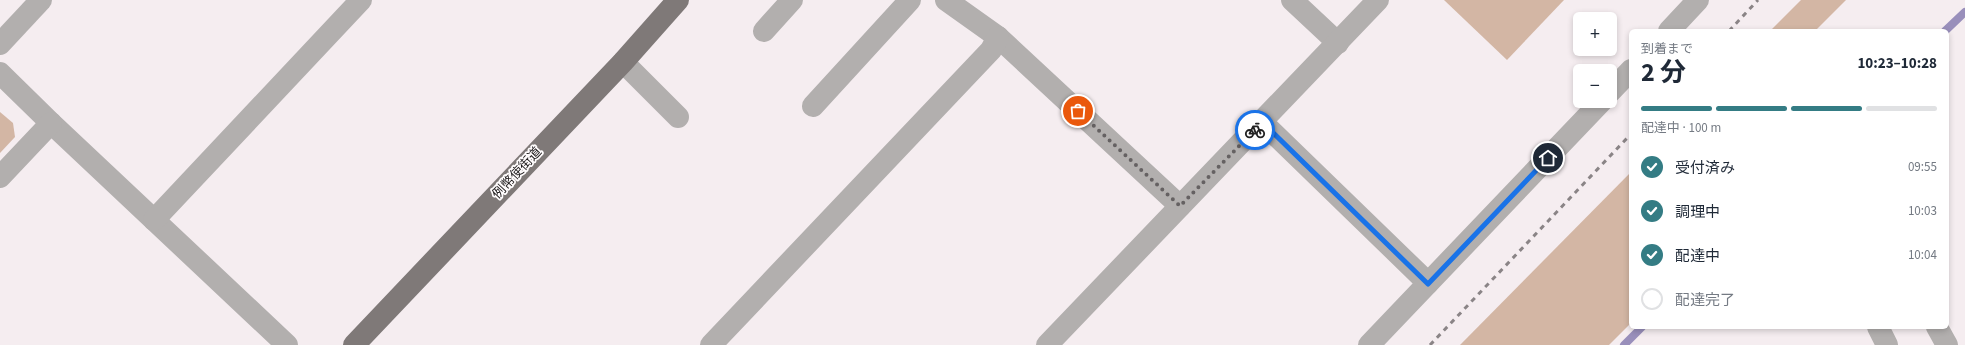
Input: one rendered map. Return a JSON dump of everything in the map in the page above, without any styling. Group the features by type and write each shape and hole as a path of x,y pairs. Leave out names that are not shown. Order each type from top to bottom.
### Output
{"main road":[{"name":"例幣使街道","path":"354,345 623,62 678,0"}],"street":[{"path":"0,44 41,0"},
{"path":"154,220 361,0"},
{"path":"764,31 792,0"},
{"path":"814,106 910,0"},
{"path":"946,0 998,37 1180,206"},
{"path":"1292,0 1338,43"},
{"path":"1047,345 1378,0"},
{"path":"1671,29 1698,0"},
{"path":"711,345 991,50 998,37"},
{"path":"623,62 678,117"},
{"path":"1617,85 1629,72"},
{"path":"0,73 51,123 287,345"},
{"path":"1369,345 1595,108"},
{"path":"1262,122 1428,284"},
{"path":"0,177 51,123"},
{"path":"1879,329 1887,345"},
{"path":"1938,329 1946,345"}],"shaded area":[{"path":"1444,0 1564,0 1507,60"},
{"path":"1801,0 1846,0 1817,29 1772,29"},
{"path":"0,112 13,123 15,137 0,153"},
{"path":"1629,174 1629,325 1609,345 1460,345"}],"waterway":[{"path":"1947,29 1965,12"},
{"path":"1624,345 1640,329"}],"railway":[{"path":"1731,29 1758,0"},
{"path":"1430,345 1629,136"}],"way so far":[{"path":"1078,111 1180,206 1255,130"}],"route":[{"path":"1255,130 1262,122 1428,284 1548,158"}]}
